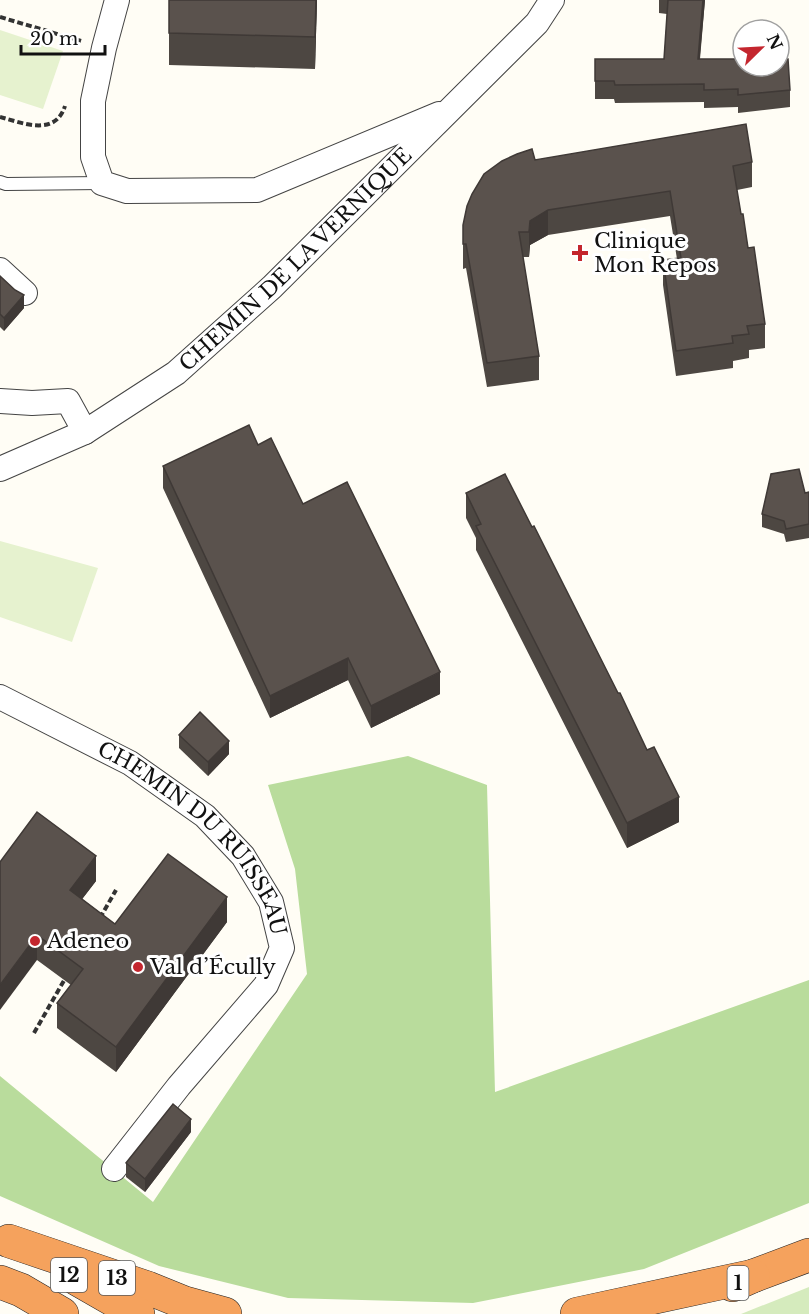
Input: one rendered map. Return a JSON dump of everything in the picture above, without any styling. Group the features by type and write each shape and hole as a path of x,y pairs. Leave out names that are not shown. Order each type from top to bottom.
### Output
{"highway":[{"name":"12","path":"4,1239 138,1314"},
{"name":"13","path":"4,1239 148,1288 185,1303 225,1314"},
{"name":"1","path":"668,1314 753,1276 809,1255"},
{"path":"578,1314 753,1276"},
{"path":"0,1282 21,1290 62,1314"}],"street":[{"path":"117,0 93,101 93,157 102,183 127,191 257,190 450,110"},
{"name":"CHEMIN DE LA VERNIQUE","path":"0,469 85,432 185,366 272,287 450,110 537,23 552,0"},
{"path":"0,270 25,293"},
{"path":"0,401 32,403 68,401 85,432"},
{"name":"CHEMIN DU RUISSEAU","path":"0,697 130,763 205,816 243,856 271,902 282,948 266,985 179,1086 114,1169"}],"lane":[{"path":"0,182 6,184 102,183"}],"path":[{"path":"0,17 104,48"},
{"path":"0,117 46,126 55,122 63,114 66,104"},
{"path":"98,921 116,890"},
{"path":"34,1033 69,972"}],"green space":[{"path":"0,30 63,51 43,109 0,95"},
{"path":"0,541 98,568 72,642 0,617"},
{"path":"408,756 487,785 495,1092 809,980 809,1203 644,1269 473,1303 288,1298 159,1266 0,1196 0,1076 153,1202 307,974 295,869 268,785"},
{"path":"809,1287 809,1314 741,1314"}],"building":[{"path":"169,0 316,0 315,37 169,33"},
{"path":"668,0 703,0 698,59 731,59 731,78 789,78 790,90 738,95 738,89 704,90 704,84 615,85 614,81 595,81 595,59 664,59"},
{"path":"746,124 752,162 733,166 748,248 754,247 765,324 747,326 749,334 732,336 733,343 676,351 663,260 681,258 670,191 548,210 530,221 529,232 519,232 539,356 487,363 466,244 463,244 463,225 467,206 484,174 502,161 532,149 535,160"},
{"path":"0,276 24,295 4,318 0,314"},
{"path":"249,425 258,445 271,438 303,504 347,482 440,672 371,706 348,658 270,696 163,466"},
{"path":"799,469 805,493 809,492 809,524 786,529 784,521 762,514 771,474"},
{"path":"505,474 620,693 647,750 654,747 679,797 627,823 476,526 481,524 466,493"},
{"path":"200,712 229,741 208,762 179,735"},
{"path":"37,812 96,856 70,890 115,924 168,854 227,897 116,1047 57,1003 83,969 37,935 0,985 0,862"},
{"path":"173,1104 191,1119 145,1179 126,1163"}],"place":[{"name":"Clinique Mon Repos","path":"580,253"},
{"name":"Adeneo","path":"35,941"},
{"name":"Val d’Écully","path":"138,967"}]}
